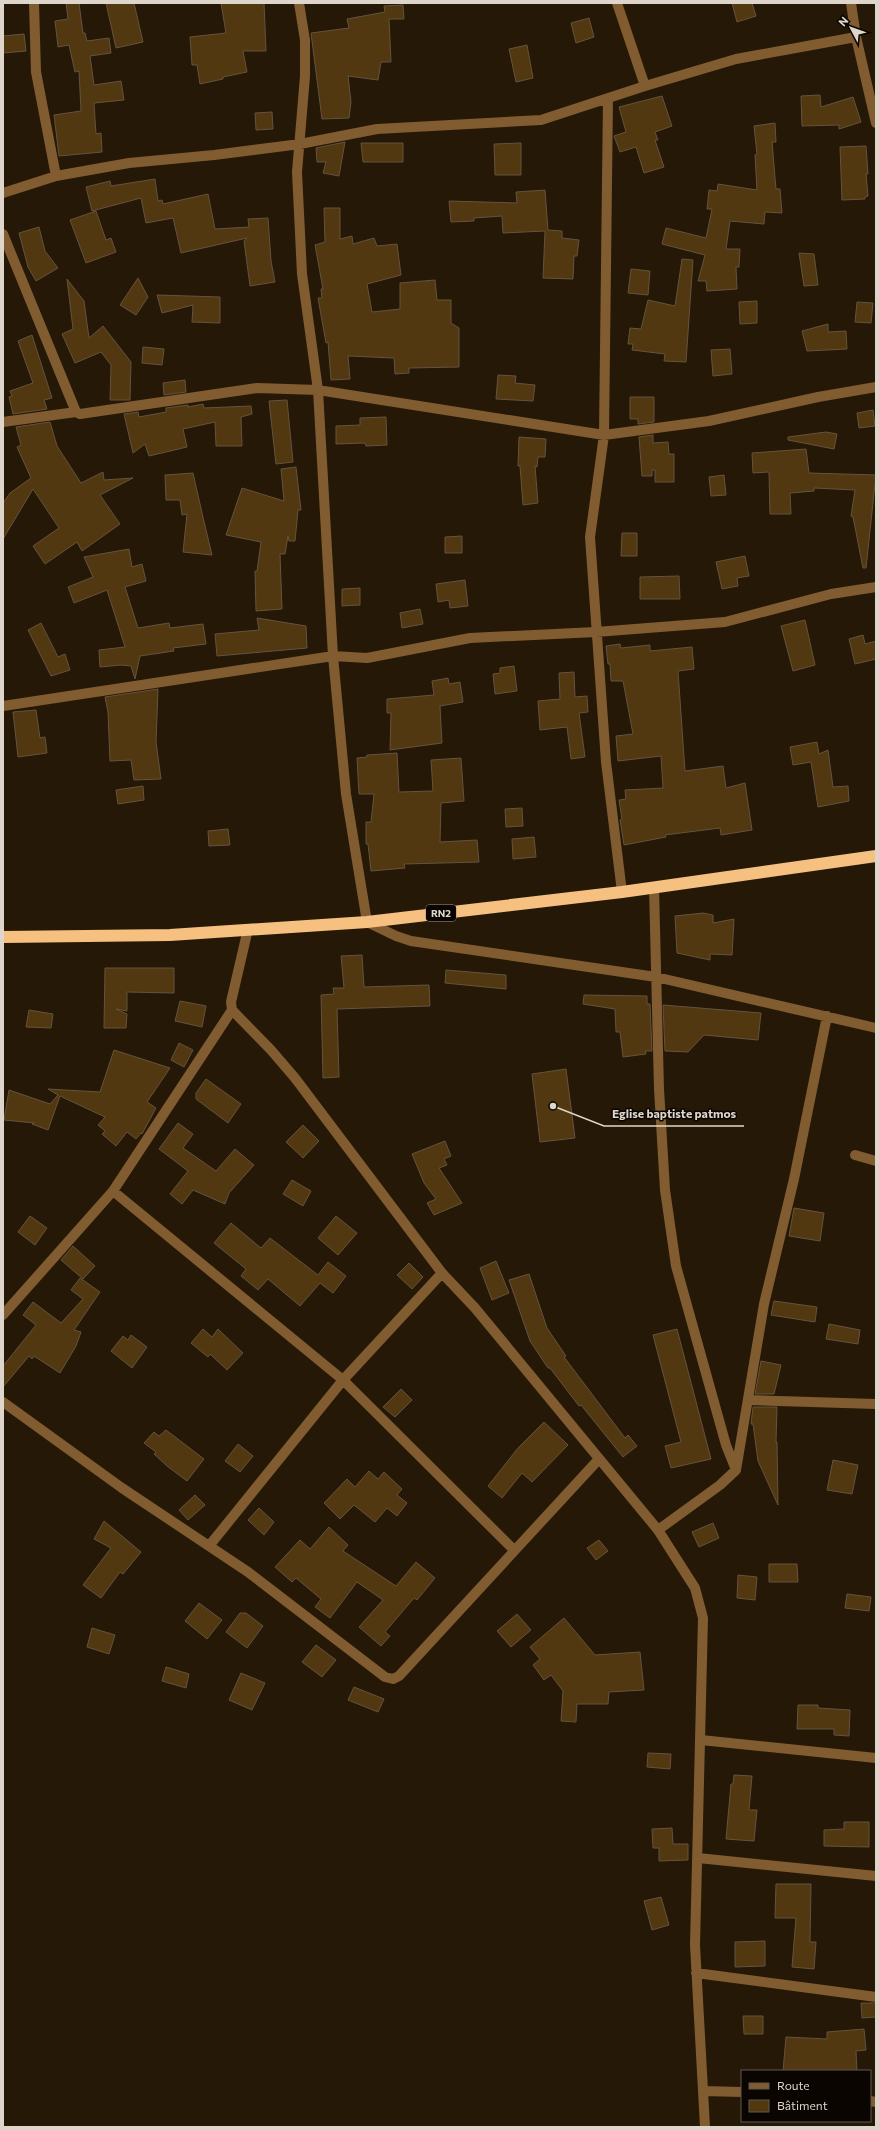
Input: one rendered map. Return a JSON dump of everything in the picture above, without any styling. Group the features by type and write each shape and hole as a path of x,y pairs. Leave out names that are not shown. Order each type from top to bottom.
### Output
{"highway":[{"name":"RN2","path":"3,937 170,936 248,929 368,922 622,892 876,856"}],"street":[{"path":"34,3 36,72 56,176"},
{"path":"299,3 305,40 305,76 297,204 302,274 318,390 333,656 346,794 368,922 396,936 411,941 656,977 876,1028"},
{"path":"617,3 645,86"},
{"path":"851,3 856,37 876,123"},
{"path":"3,193 56,176 129,163 214,155 300,144 377,129 541,120 645,86 742,58 856,37"},
{"path":"608,98 604,435 590,537 606,762 622,892"},
{"path":"3,234 76,412"},
{"path":"3,422 76,412 85,415 257,388 318,390 604,435 709,421 818,397 876,387"},
{"path":"3,706 333,656 367,658 470,638 596,632 725,622 831,594 876,587"},
{"path":"654,887 659,1089 665,1190 676,1266 726,1445 736,1470"},
{"path":"248,929 231,1002 232,1010 271,1050 295,1078 442,1273 475,1308 658,1530 695,1588 703,1618 695,1945 705,2127"},
{"path":"3,1315 113,1191 232,1010"},
{"path":"658,1530 720,1485 736,1470 764,1304 794,1179 827,1016"},
{"path":"855,1155 876,1161"},
{"path":"113,1191 343,1380 514,1550"},
{"path":"209,1546 343,1380 442,1273"},
{"path":"748,1400 876,1404"},
{"path":"3,1402 122,1488 248,1572 386,1677 393,1679 399,1676 599,1459"},
{"path":"701,1740 876,1758"},
{"path":"698,1858 876,1876"},
{"path":"696,1973 876,1997"},
{"path":"703,2091 741,2092"}],"building":[{"path":"66,3 79,3 83,33 85,33 87,41 109,38 111,53 90,56 94,85 121,81 124,100 94,103 96,134 101,133 102,152 59,156 54,115 81,111 79,71 75,72 69,45 58,47 55,21 68,19"},
{"path":"106,3 134,3 143,42 116,48"},
{"path":"221,3 264,3 266,51 243,51 247,72 200,84 197,65 192,65 190,37 226,33"},
{"path":"732,3 752,3 756,16 737,22"},
{"path":"403,5 404,19 389,19 391,62 381,62 378,80 348,76 351,102 349,118 322,119 311,33 349,28 347,19 385,12 384,6"},
{"path":"589,18 594,37 576,43 571,23"},
{"path":"24,34 26,51 3,53 3,36"},
{"path":"527,45 533,78 516,82 509,49"},
{"path":"820,95 821,107 853,97 861,122 839,129 839,125 802,126 801,96"},
{"path":"662,96 672,126 655,132 658,140 655,140 664,167 644,173 636,147 620,152 614,136 626,132 619,107"},
{"path":"272,112 273,129 256,130 255,113"},
{"path":"775,123 776,142 772,142 776,189 780,189 782,213 765,212 764,224 730,221 726,249 740,249 739,267 736,267 737,289 707,291 706,281 698,281 705,255 662,244 666,228 706,238 712,209 707,209 709,190 717,191 718,184 757,190 755,155 757,154 754,126"},
{"path":"345,142 339,176 323,173 326,162 317,162 316,148"},
{"path":"361,143 403,143 403,162 363,162"},
{"path":"521,143 521,175 495,175 494,144"},
{"path":"866,146 868,196 865,197 865,199 842,200 840,147"},
{"path":"155,179 158,201 162,200 163,204 208,194 215,229 249,227 248,219 268,218 271,261 275,282 250,286 244,241 247,238 181,253 173,218 146,223 141,198 92,211 86,187 110,181 111,186"},
{"path":"545,190 548,230 562,231 562,238 579,240 577,256 574,256 573,279 543,278 545,231 503,233 502,216 474,218 474,221 451,222 449,201 517,203 516,192"},
{"path":"324,208 340,208 340,239 352,236 353,244 374,238 377,246 397,244 401,275 367,284 372,312 400,309 400,283 435,280 437,300 451,300 451,323 459,328 459,367 409,368 409,373 395,374 394,358 348,356 350,379 331,380 328,342 326,343 318,298 322,298 321,289 323,289 315,245 325,242"},
{"path":"96,211 106,240 111,238 116,252 86,263 70,220"},
{"path":"39,227 45,251 58,268 36,281 28,267 19,233"},
{"path":"799,253 814,254 818,285 804,286"},
{"path":"682,259 693,260 686,362 664,361 665,354 632,350 633,344 628,344 630,328 641,329 648,300 675,306"},
{"path":"631,269 650,271 648,295 628,293"},
{"path":"138,278 148,297 136,315 120,305"},
{"path":"67,279 84,301 89,338 103,326 131,362 130,400 110,400 111,365 101,352 75,363 62,334 73,329"},
{"path":"157,295 220,297 220,323 192,322 193,305 162,313"},
{"path":"757,301 757,323 740,324 739,302"},
{"path":"857,302 873,303 871,323 855,322"},
{"path":"828,324 828,332 846,331 847,349 807,351 802,331"},
{"path":"32,335 52,398 44,400 47,409 13,414 9,397 12,396 10,391 33,383 18,341"},
{"path":"143,347 164,349 162,365 142,363"},
{"path":"730,349 732,374 713,376 711,350"},
{"path":"498,375 516,376 515,383 535,385 533,401 496,399"},
{"path":"185,380 186,392 164,395 163,383"},
{"path":"630,397 654,397 654,422 638,424 638,419 630,419"},
{"path":"287,400 293,462 276,464 269,401"},
{"path":"203,404 204,408 251,406 252,414 241,417 242,446 216,446 215,422 183,429 187,447 149,456 145,444 133,453 124,414 138,412 139,417 166,412 166,408 188,405 188,407"},
{"path":"873,410 875,426 859,428 857,413"},
{"path":"386,417 387,445 366,446 365,443 336,444 336,426 360,425 360,418"},
{"path":"50,422 57,446 81,483 103,472 104,480 133,478 100,495 120,524 82,551 77,542 45,564 33,546 59,528 33,489 3,539 3,503 10,493 31,478 17,447 21,445 16,427"},
{"path":"826,432 837,434 834,449 788,440 788,437"},
{"path":"653,435 653,443 668,442 669,454 674,454 674,482 655,482 655,470 652,470 652,476 642,476 639,437"},
{"path":"519,437 546,439 545,457 538,457 537,467 535,466 538,503 523,505 520,466 518,466"},
{"path":"806,449 809,473 876,475 866,568 863,568 853,517 851,516 855,490 814,488 814,491 790,493 791,514 770,514 769,472 753,473 752,453"},
{"path":"296,467 301,510 298,510 295,541 289,541 288,536 285,554 280,554 282,609 256,611 255,571 257,571 261,542 226,535 242,488 284,501 281,469"},
{"path":"193,473 212,555 183,552 187,514 182,515 180,500 166,500 165,475"},
{"path":"724,475 726,495 711,496 709,477"},
{"path":"622,533 637,533 637,556 621,556"},
{"path":"462,536 462,553 445,553 445,537"},
{"path":"129,549 132,567 142,564 146,581 125,587 138,628 169,623 170,628 203,624 206,644 173,648 174,651 140,656 135,679 131,666 121,665 100,667 99,650 125,647 107,590 74,603 68,587 93,577 84,557"},
{"path":"745,556 749,576 737,578 738,586 722,589 716,562"},
{"path":"679,576 680,599 640,599 640,577"},
{"path":"465,580 468,606 450,608 449,600 438,602 436,584"},
{"path":"360,588 360,605 342,606 342,589"},
{"path":"420,609 423,624 402,628 400,613"},
{"path":"257,618 306,626 307,648 217,656 215,634 259,630"},
{"path":"805,620 815,665 793,671 781,626"},
{"path":"41,623 58,657 65,654 70,670 51,676 28,630"},
{"path":"863,635 865,644 876,641 876,659 855,664 849,639"},
{"path":"620,644 621,648 650,645 650,651 692,647 694,669 678,671 685,771 723,766 726,788 745,783 752,830 721,835 720,828 665,835 666,837 624,845 620,820 622,819 619,800 626,799 625,790 663,788 661,756 618,761 616,736 633,734 623,681 611,681 610,664 608,664 606,646"},
{"path":"514,666 517,691 495,694 493,674 500,673 500,668"},
{"path":"574,672 575,697 587,696 588,712 579,713 585,757 571,759 567,727 540,730 538,701 560,699 559,673"},
{"path":"448,678 449,684 460,682 463,702 440,706 442,743 390,750 391,713 387,713 387,699 434,695 432,681"},
{"path":"158,689 156,742 161,779 134,780 131,760 110,761 108,712 105,697"},
{"path":"36,710 40,738 45,737 47,753 18,757 13,712"},
{"path":"817,742 819,754 828,750 833,787 848,786 849,801 818,807 811,762 793,765 790,747"},
{"path":"397,753 399,792 433,791 431,760 461,758 464,801 441,803 440,842 477,840 479,862 404,864 405,868 371,871 368,844 366,844 366,822 371,822 374,794 359,794 357,758 367,757 367,755"},
{"path":"143,786 144,800 118,804 116,790"},
{"path":"522,808 523,826 506,827 505,809"},
{"path":"228,829 230,845 209,846 208,831"},
{"path":"534,837 536,857 513,859 512,839"},
{"path":"703,913 713,915 713,923 734,919 732,955 710,954 710,960 677,953 675,916"},
{"path":"362,955 364,987 429,985 430,1006 337,1009 339,1077 323,1078 321,995 334,994 333,988 344,988 341,956"},
{"path":"105,968 174,968 174,993 127,992 127,1011 116,1009 127,1014 126,1028 104,1028"},
{"path":"446,970 506,975 506,989 445,983"},
{"path":"584,995 647,996 647,1004 650,1004 652,1051 645,1051 646,1054 623,1057 620,1032 616,1032 615,1009 583,1004"},
{"path":"180,1001 206,1006 202,1027 175,1021"},
{"path":"663,1005 761,1013 758,1040 704,1035 688,1052 665,1051"},
{"path":"29,1010 53,1014 51,1028 26,1027"},
{"path":"179,1043 193,1050 184,1067 171,1060"},
{"path":"114,1050 170,1068 147,1102 156,1108 142,1134 141,1133 136,1139 127,1132 116,1146 102,1134 105,1131 98,1125 105,1117 60,1096 48,1130 32,1124 34,1123 4,1120 9,1090 50,1104 58,1095 48,1089 100,1092"},
{"path":"566,1069 575,1138 540,1142 532,1074"},
{"path":"206,1079 241,1104 228,1123 196,1099 196,1093"},
{"path":"178,1123 193,1134 183,1148 216,1171 235,1149 254,1165 229,1193 225,1204 193,1190 182,1204 170,1194 188,1171 159,1149"},
{"path":"303,1125 319,1141 303,1158 286,1142"},
{"path":"445,1141 451,1156 444,1159 447,1165 439,1168 462,1203 434,1215 427,1203 436,1199 424,1183 412,1154"},
{"path":"292,1180 311,1191 303,1206 283,1194"},
{"path":"794,1208 824,1213 820,1241 789,1236"},
{"path":"30,1216 47,1228 35,1245 18,1232"},
{"path":"336,1216 357,1233 338,1255 318,1238"},
{"path":"231,1223 261,1248 270,1238 318,1275 328,1262 346,1276 333,1293 320,1283 300,1306 268,1279 258,1290 241,1276 246,1269 214,1243"},
{"path":"73,1246 95,1266 83,1279 61,1260"},
{"path":"496,1261 509,1293 492,1300 480,1268"},
{"path":"409,1263 423,1277 412,1289 397,1275"},
{"path":"529,1274 547,1328 566,1356 564,1357 625,1438 628,1435 637,1446 623,1457 581,1405 579,1406 550,1368 548,1368 530,1341 509,1280"},
{"path":"80,1278 100,1292 74,1330 81,1332 76,1346 60,1373 34,1356 32,1359 29,1356 3,1387 3,1366 36,1325 23,1315 33,1302 61,1323 83,1299 71,1290"},
{"path":"774,1301 817,1307 815,1322 771,1315"},
{"path":"829,1324 860,1330 858,1344 826,1339"},
{"path":"203,1329 212,1337 218,1329 243,1353 227,1370 210,1354 208,1357 191,1343"},
{"path":"677,1329 711,1459 671,1468 665,1446 681,1442 653,1335"},
{"path":"131,1335 147,1347 132,1368 111,1351 123,1336 128,1340"},
{"path":"761,1361 781,1365 774,1394 755,1394"},
{"path":"401,1389 412,1400 395,1417 383,1407"},
{"path":"753,1407 777,1407 776,1442 778,1505 758,1461 753,1424 751,1424"},
{"path":"544,1422 568,1445 532,1482 522,1473 502,1498 488,1486 518,1448"},
{"path":"166,1430 204,1459 187,1481 167,1466 154,1454 156,1452 144,1443 154,1432 159,1436"},
{"path":"238,1444 253,1456 240,1472 225,1461"},
{"path":"833,1460 858,1465 852,1494 827,1490"},
{"path":"369,1471 378,1479 384,1472 402,1489 397,1495 407,1503 397,1516 387,1508 375,1522 354,1505 340,1519 324,1503 347,1479 355,1487"},
{"path":"195,1495 205,1505 188,1520 179,1510"},
{"path":"259,1508 274,1522 264,1535 248,1520"},
{"path":"104,1521 141,1552 123,1574 120,1572 101,1598 83,1585 111,1548 94,1539"},
{"path":"713,1523 719,1538 699,1547 692,1532"},
{"path":"329,1527 348,1545 343,1551 396,1586 416,1562 435,1578 417,1600 414,1598 385,1632 390,1636 381,1646 359,1627 383,1600 357,1582 330,1618 315,1607 321,1599 296,1578 292,1582 275,1567 300,1540 310,1549"},
{"path":"599,1540 608,1551 596,1560 587,1548"},
{"path":"769,1564 797,1564 798,1582 769,1582"},
{"path":"738,1575 757,1577 755,1600 737,1598"},
{"path":"847,1594 871,1597 869,1611 845,1608"},
{"path":"199,1603 222,1620 207,1639 185,1621"},
{"path":"240,1613 246,1613 263,1626 247,1648 226,1632"},
{"path":"517,1614 531,1630 511,1647 497,1631"},
{"path":"564,1618 595,1655 640,1652 644,1690 609,1692 608,1704 577,1704 576,1722 561,1721 563,1691 551,1675 544,1680 533,1665 540,1659 530,1647"},
{"path":"92,1628 115,1635 109,1654 87,1647"},
{"path":"316,1645 336,1660 322,1677 302,1662"},
{"path":"166,1667 189,1674 186,1688 162,1681"},
{"path":"241,1673 265,1683 252,1710 229,1700"},
{"path":"354,1687 384,1699 378,1712 348,1700"},
{"path":"798,1705 818,1705 818,1708 850,1710 849,1736 834,1735 834,1729 797,1729"},
{"path":"648,1753 671,1754 670,1769 647,1767"},
{"path":"734,1775 752,1776 749,1810 757,1810 754,1841 726,1839 731,1784 733,1784"},
{"path":"844,1822 869,1822 869,1847 824,1846 824,1830 844,1829"},
{"path":"672,1828 673,1844 688,1844 688,1860 659,1861 659,1848 653,1848 652,1829"},
{"path":"776,1884 811,1884 810,1942 816,1942 814,1969 792,1967 796,1918 775,1918"},
{"path":"661,1897 669,1925 652,1930 644,1901"},
{"path":"765,1941 765,1966 735,1967 735,1942"},
{"path":"861,2003 876,2003 876,2017 862,2018"},
{"path":"743,2016 763,2016 763,2034 744,2034"},
{"path":"864,2029 866,2050 856,2051 857,2070 783,2070 786,2037 827,2039 827,2032"}],"place":[{"name":"Eglise baptiste patmos","path":"553,1106"}]}
